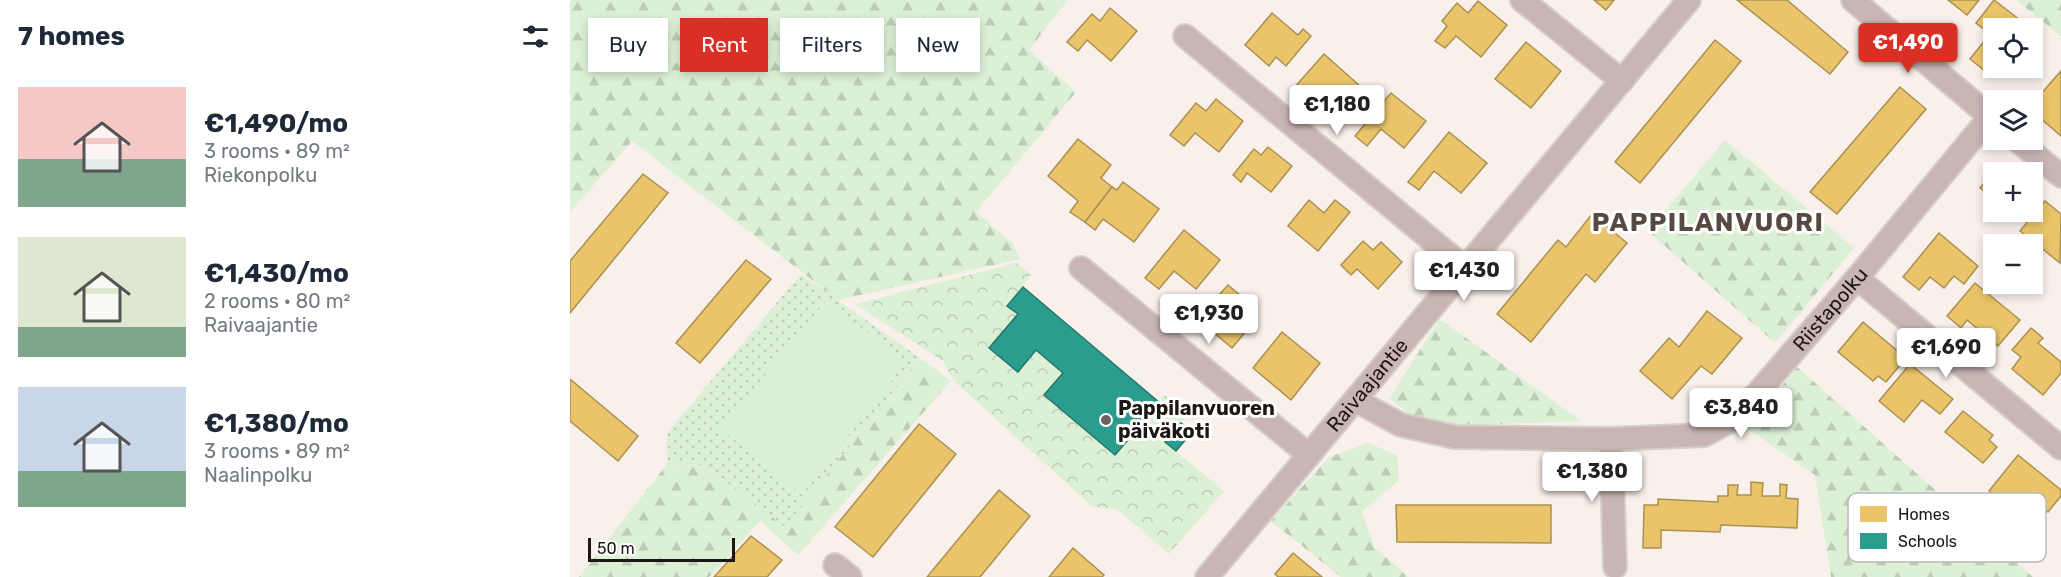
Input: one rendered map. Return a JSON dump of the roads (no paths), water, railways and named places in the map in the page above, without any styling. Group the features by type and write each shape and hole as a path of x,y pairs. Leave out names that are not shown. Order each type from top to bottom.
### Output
{"street":[{"path":"1522,0 1622,81"},
{"name":"Raivaajantie","path":"1207,577 1689,0"},
{"path":"1853,0 1983,110"},
{"path":"1185,36 1464,267"},
{"name":"Riistapolku","path":"1355,400 1401,425 1455,437 1611,439 1704,435 1736,418 1983,129"},
{"path":"2029,150 2061,176"},
{"path":"1081,268 1309,455"},
{"path":"1857,278 2061,448"},
{"path":"1611,439 1615,567"}],"place":[{"name":"Pappilanvuoren päiväkoti","path":"1106,420"}],"district":[{"name":"PAPPILANVUORI","path":"1708,222"}]}
